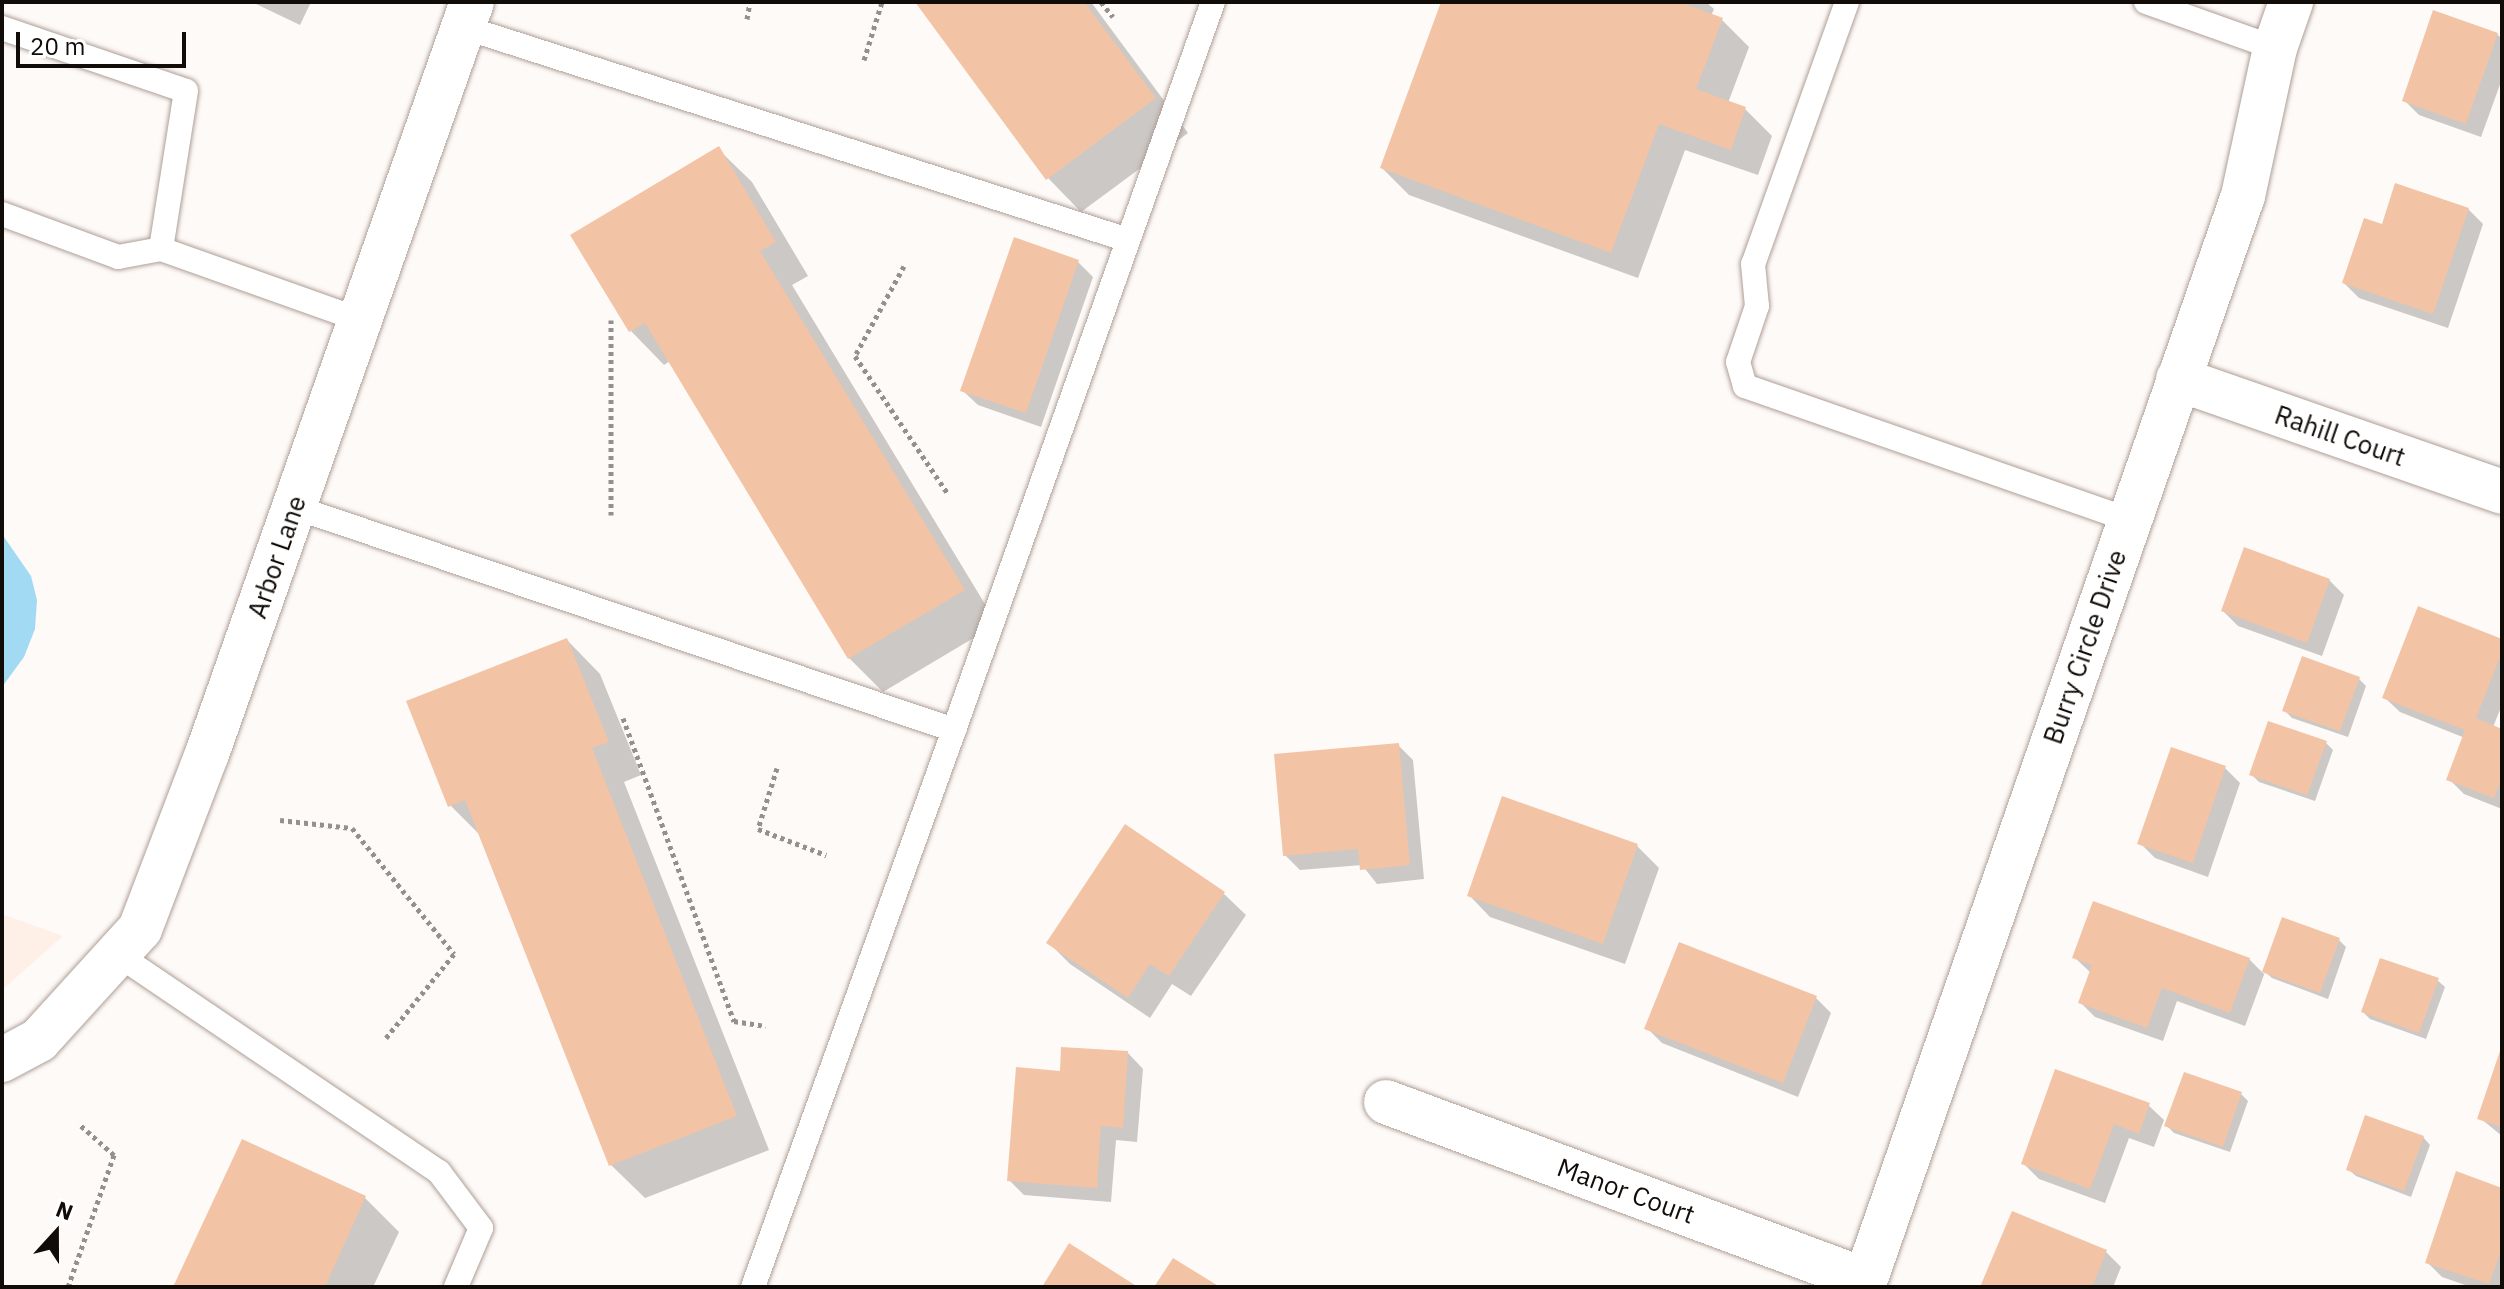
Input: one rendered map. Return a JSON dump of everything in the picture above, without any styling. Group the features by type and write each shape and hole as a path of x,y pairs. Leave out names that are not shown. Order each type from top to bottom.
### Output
{"street":[{"name":"Burry Circle Drive","path":"1864,1283 2243,196 2275,48 2291,2"},
{"name":"Arbor Lane","path":"2,1060 39,1040 140,929 207,754 468,14"},
{"name":"Rahill Court","path":"2178,379 2502,492"},
{"name":"Manor Court","path":"1386,1102 1864,1283"}],"lane":[{"path":"753,1287 1213,2"},
{"path":"1847,2 1753,264 1757,306 1738,362 1745,386 2130,520"},
{"path":"2146,2 2275,48"},
{"path":"468,14 1128,240"},
{"path":"2,28 186,91 161,249"},
{"path":"2,214 118,257 161,249 360,320"},
{"path":"294,507 954,730"},
{"path":"117,954 439,1172 481,1228 457,1287"}],"path":[{"path":"747,19 750,2"},
{"path":"864,60 882,2"},
{"path":"1101,2 1113,17"},
{"path":"904,266 855,356 948,494"},
{"path":"611,320 611,515"},
{"path":"623,718 734,1021 766,1026"},
{"path":"777,768 758,829 826,855"},
{"path":"280,820 352,828 454,954 386,1038"},
{"path":"68,1287 114,1155 78,1123"}],"shaded area":[{"path":"2,914 63,936 2,990"}],"water":[{"path":"2,534 31,576 37,600 35,629 24,657 2,687"}],"building":[{"path":"915,2 1084,2 1156,98 1046,180"},
{"path":"1441,2 1680,2 1723,18 1696,89 1746,107 1731,150 1659,124 1611,253 1380,168"},
{"path":"2433,10 2498,33 2466,124 2402,101"},
{"path":"719,146 776,242 760,251 965,590 848,659 645,323 629,332 570,235"},
{"path":"2395,183 2469,208 2433,314 2342,283 2364,218 2382,224"},
{"path":"1014,237 1079,260 1026,413 960,391"},
{"path":"2244,547 2330,579 2307,643 2221,611"},
{"path":"2418,606 2502,639 2502,652 2476,718 2502,729 2502,778 2494,798 2446,780 2465,730 2382,698"},
{"path":"567,638 609,742 592,748 737,1116 609,1166 465,800 448,807 406,701"},
{"path":"2302,656 2360,677 2340,731 2282,711"},
{"path":"2268,721 2327,741 2307,795 2249,775"},
{"path":"1399,743 1410,865 1360,870 1358,849 1283,856 1274,754"},
{"path":"2171,747 2226,766 2193,863 2137,844"},
{"path":"1502,796 1638,844 1603,944 1467,896"},
{"path":"1125,824 1225,892 1169,976 1150,964 1128,998 1046,943"},
{"path":"2093,901 2250,958 2230,1013 2162,988 2147,1028 2078,1003 2092,965 2072,958"},
{"path":"2282,917 2340,938 2320,993 2262,972"},
{"path":"1679,942 1817,996 1783,1083 1644,1029"},
{"path":"2380,958 2439,978 2419,1033 2361,1012"},
{"path":"1061,1047 1128,1051 1123,1128 1101,1126 1097,1188 1007,1181 1016,1067 1060,1071"},
{"path":"2502,1049 2502,1127 2477,1119"},
{"path":"2055,1069 2150,1103 2139,1134 2114,1124 2090,1189 2021,1164"},
{"path":"2184,1072 2242,1092 2223,1147 2164,1126"},
{"path":"2365,1115 2424,1136 2404,1191 2346,1170"},
{"path":"242,1139 366,1196 325,1287 173,1287"},
{"path":"2456,1171 2502,1188 2502,1248 2489,1284 2425,1263"},
{"path":"2012,1211 2107,1250 2092,1287 1980,1287"},
{"path":"1069,1243 1138,1287 1042,1287"},
{"path":"1173,1258 1220,1287 1154,1287"}]}
